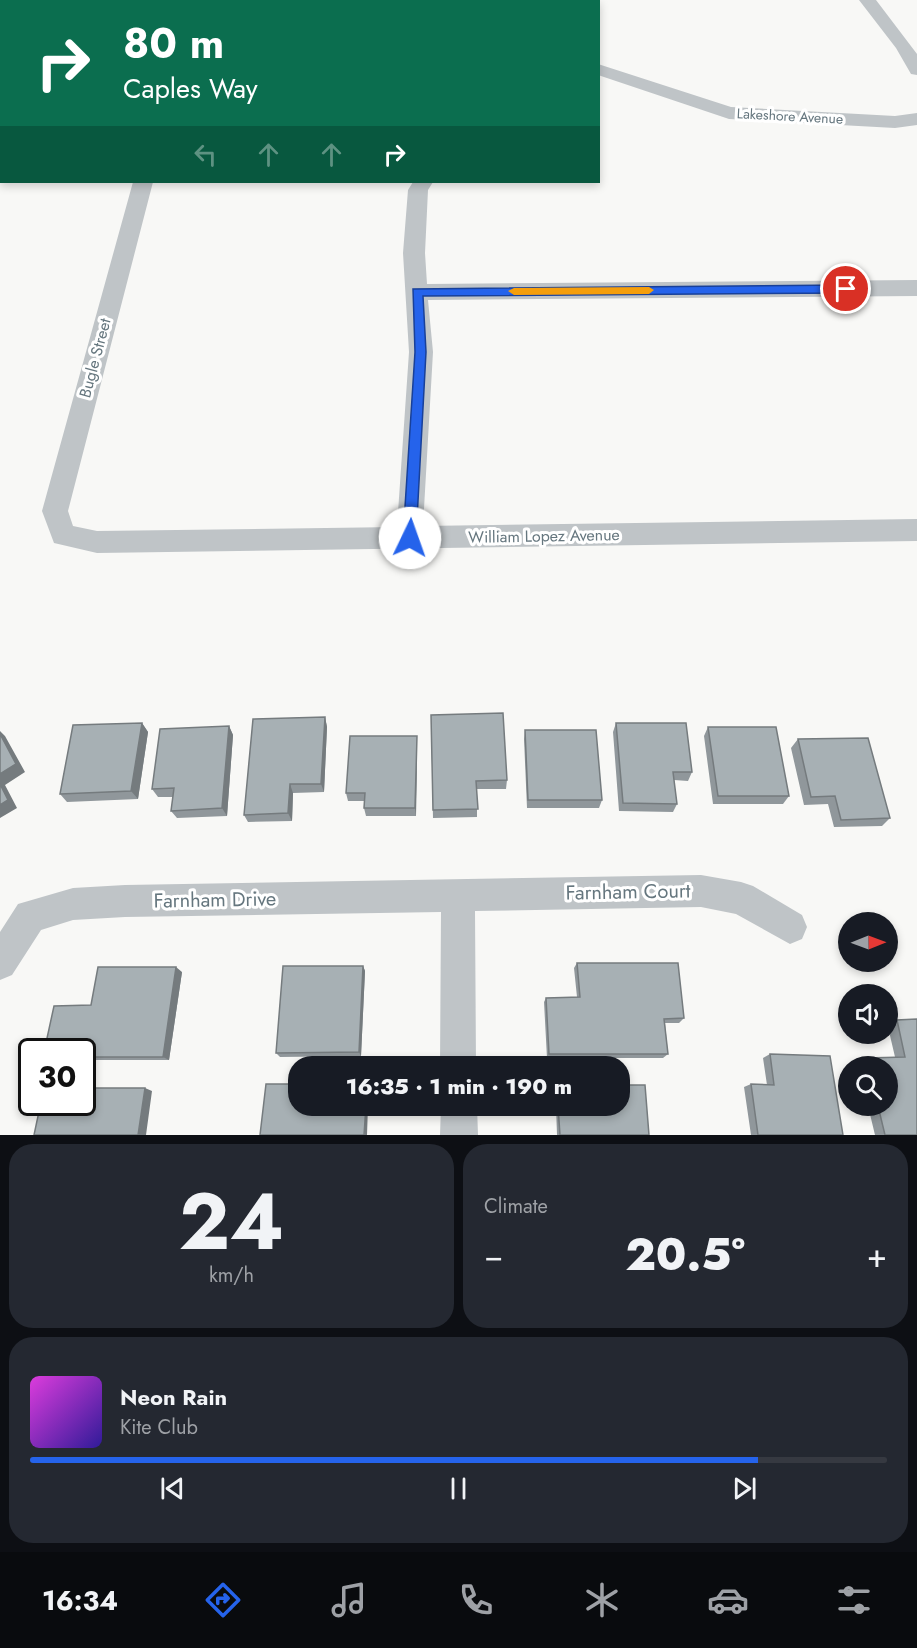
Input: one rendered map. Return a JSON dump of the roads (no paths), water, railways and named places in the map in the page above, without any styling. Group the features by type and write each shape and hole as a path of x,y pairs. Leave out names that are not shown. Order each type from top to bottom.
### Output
{"street":[{"path":"867,0 904,47 917,70"},
{"name":"Lakeshore Avenue","path":"600,70 605,74 729,113 896,122 917,119"},
{"name":"Bugle Street","path":"63,535 55,511 142,183"},
{"path":"410,538 421,352 416,232 418,190 422,183"},
{"path":"417,292 917,288"},
{"name":"William Lopez Avenue","path":"63,535 97,542 917,530"},
{"name":"Farnham Court","path":"458,895 701,891 741,898 790,927"},
{"path":"458,895 458,1056"},
{"name":"Farnham Drive","path":"0,963 30,916 73,904 458,895"},
{"path":"459,1116 459,1135"}]}
